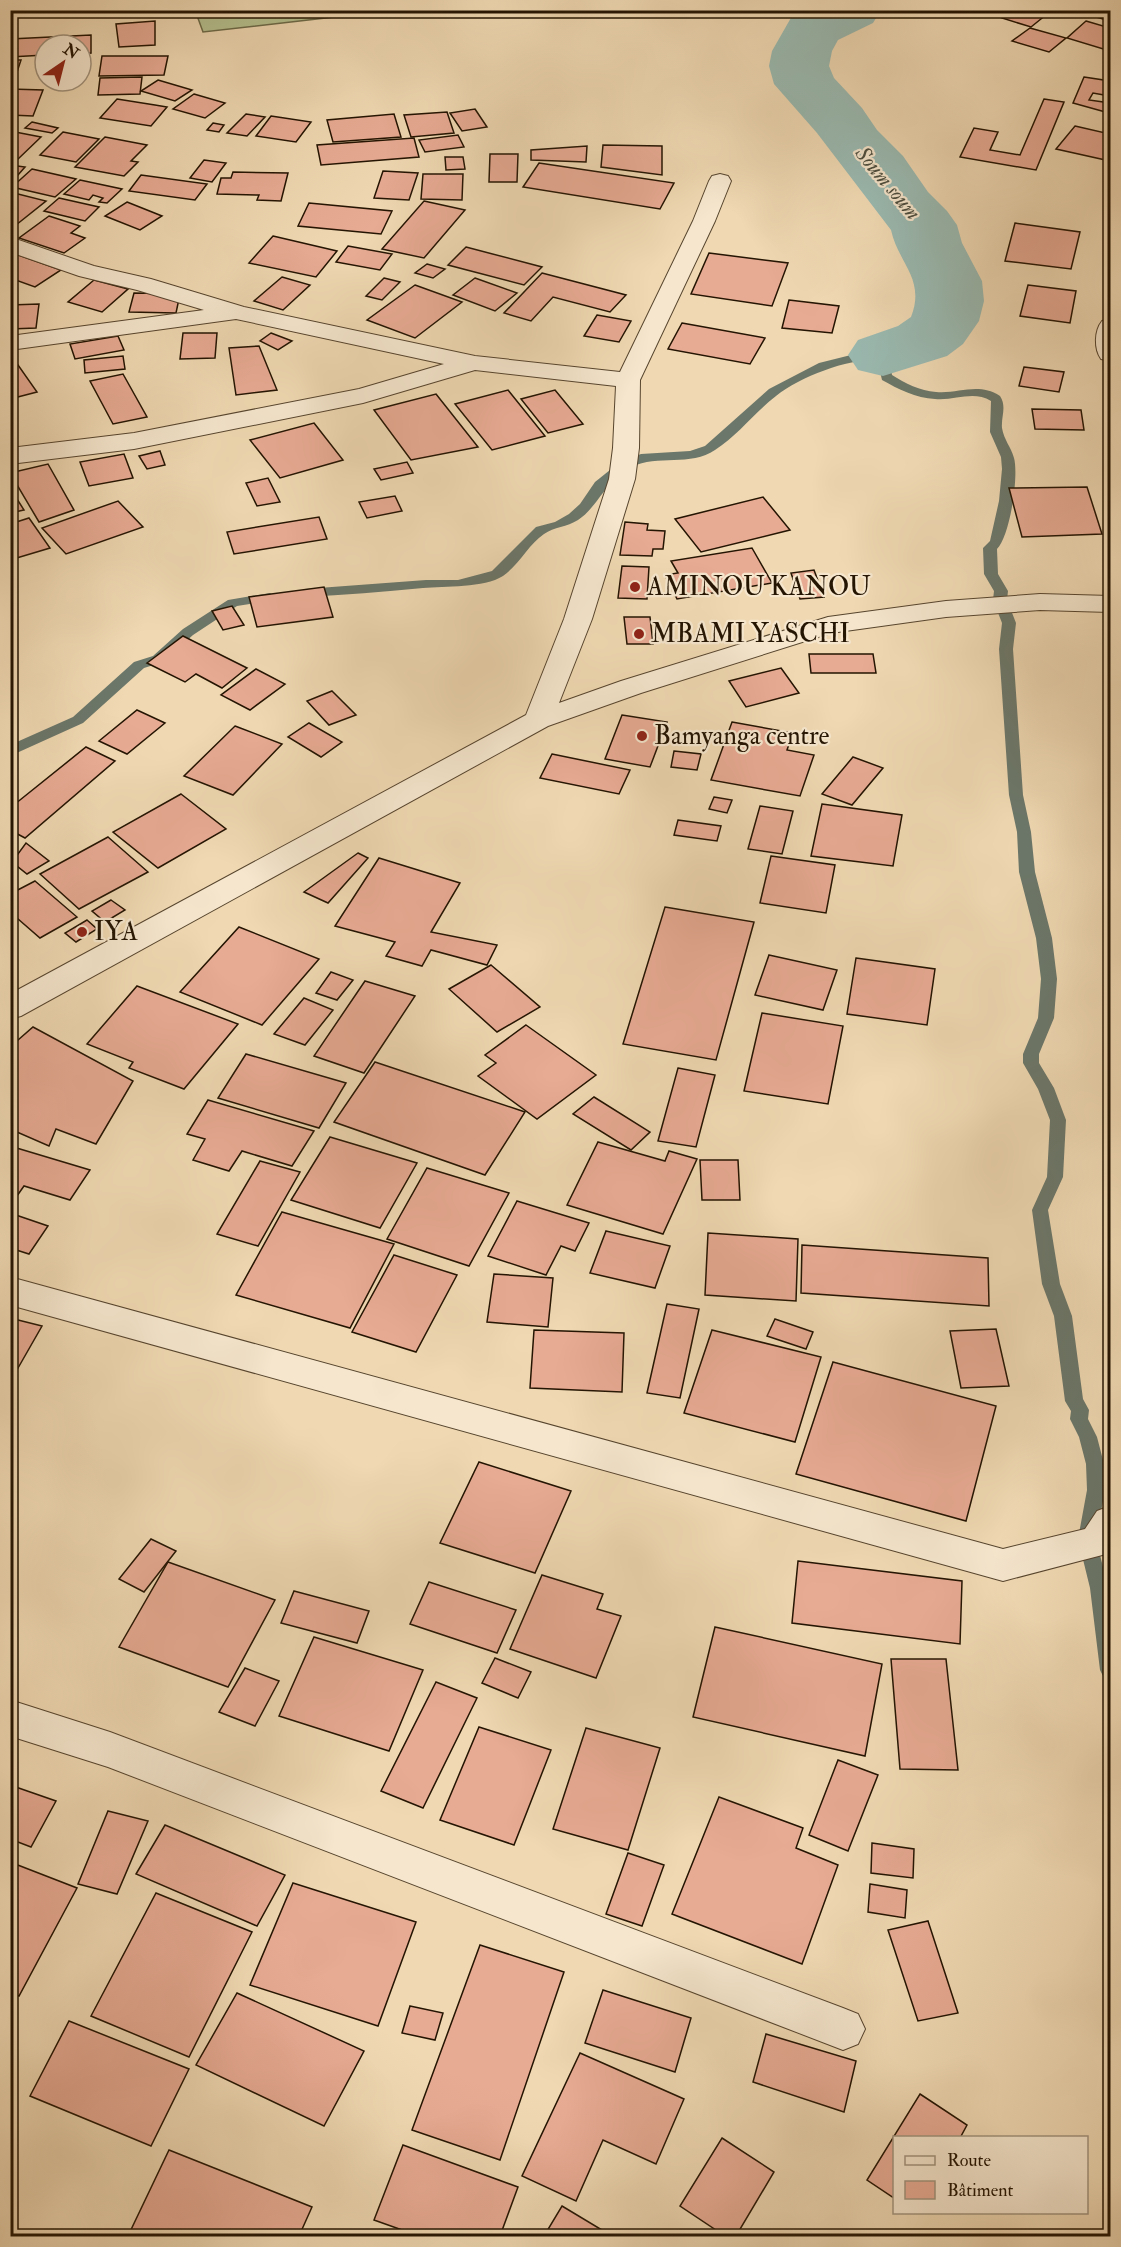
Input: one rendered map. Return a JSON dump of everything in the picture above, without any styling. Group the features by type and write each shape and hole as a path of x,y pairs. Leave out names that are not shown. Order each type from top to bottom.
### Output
{"street":[{"path":"538,720 578,619 622,479 626,448 628,380 704,221 720,181"},
{"path":"10,244 87,271 143,284 239,313 475,363 628,380"},
{"path":"10,343 239,313"},
{"path":"1110,326 1108,337 1110,354"},
{"path":"10,456 134,441 363,396 475,363"},
{"path":"10,1008 538,720 631,687 828,625 946,609 1040,602 1110,604"},
{"path":"10,1291 1003,1565 1097,1542 1110,1522"},
{"path":"10,1718 110,1750 843,2029"}],"green space":[{"path":"195,10 386,10 386,11 203,32"}],"building":[{"path":"1012,10 1052,10 1031,27 1002,18"},
{"path":"1095,10 1110,10 1110,21 1089,15"},
{"path":"155,21 155,45 119,47 116,24"},
{"path":"1086,21 1110,28 1110,51 1067,38"},
{"path":"1030,28 1066,38 1049,52 1012,41"},
{"path":"33,38 33,56 10,57 10,39"},
{"path":"102,56 168,56 164,75 99,76"},
{"path":"10,60 21,60 15,78 10,78"},
{"path":"142,77 140,94 98,95 100,78"},
{"path":"1084,77 1110,81 1110,96 1093,93 1089,100 1110,103 1109,113 1073,103"},
{"path":"158,80 192,90 175,101 141,91"},
{"path":"10,89 33,90 33,93 42,93 33,116 10,115"},
{"path":"194,94 225,103 205,118 173,109"},
{"path":"117,99 167,107 151,126 100,118"},
{"path":"1044,99 1064,102 1036,170 960,157 974,128 998,132 990,150 1020,155"},
{"path":"475,109 487,127 462,131 450,113"},
{"path":"447,112 454,133 411,137 404,115"},
{"path":"246,114 265,117 247,136 227,133"},
{"path":"394,114 401,137 333,142 327,120"},
{"path":"271,116 311,122 296,142 256,136"},
{"path":"32,122 58,128 52,133 25,128"},
{"path":"213,123 224,125 219,132 207,130"},
{"path":"1075,126 1110,134 1110,161 1056,149"},
{"path":"10,131 41,137 17,160 10,159"},
{"path":"63,132 99,139 76,162 40,155"},
{"path":"458,135 464,147 425,152 419,140"},
{"path":"105,137 147,145 131,161 138,162 124,176 75,167"},
{"path":"414,138 419,157 321,165 317,145"},
{"path":"603,145 662,146 662,175 601,167"},
{"path":"587,146 586,162 531,160 531,150"},
{"path":"490,154 518,154 517,182 489,182"},
{"path":"445,157 463,157 465,169 446,170"},
{"path":"204,160 226,163 212,182 190,178"},
{"path":"539,163 674,183 660,209 523,187"},
{"path":"10,165 25,167 10,184"},
{"path":"32,169 76,179 55,197 12,187"},
{"path":"383,171 418,173 409,200 374,198"},
{"path":"233,172 288,173 281,201 257,200 259,195 217,194 221,178 231,178"},
{"path":"423,174 463,174 462,200 421,199"},
{"path":"141,175 207,184 195,200 129,191"},
{"path":"80,180 122,189 107,203 99,202 103,198 93,195 89,200 64,194"},
{"path":"10,192 46,201 16,225 10,223"},
{"path":"59,198 99,207 85,221 44,211"},
{"path":"424,201 465,210 424,258 382,249"},
{"path":"127,202 162,216 140,230 105,216"},
{"path":"309,203 392,211 381,234 298,226"},
{"path":"49,216 80,226 71,233 85,238 64,253 19,238"},
{"path":"1015,223 1080,232 1071,269 1005,261"},
{"path":"273,236 337,251 316,277 249,263"},
{"path":"348,246 392,254 380,270 336,262"},
{"path":"466,247 542,267 524,285 448,265"},
{"path":"10,252 61,270 35,287 10,278"},
{"path":"709,253 788,263 772,306 691,294"},
{"path":"427,264 445,269 433,278 415,273"},
{"path":"542,273 626,295 610,312 553,297 531,321 504,313"},
{"path":"282,277 310,285 283,310 254,301"},
{"path":"384,278 400,282 382,300 366,296"},
{"path":"475,278 517,293 495,311 453,295"},
{"path":"94,280 128,289 102,312 68,302"},
{"path":"415,285 462,302 415,338 367,320"},
{"path":"1028,285 1076,291 1070,323 1020,316"},
{"path":"134,293 180,294 176,313 129,312"},
{"path":"789,300 839,306 832,333 782,328"},
{"path":"39,304 36,328 10,329 10,305"},
{"path":"597,315 631,321 619,342 584,336"},
{"path":"682,323 765,338 750,364 668,349"},
{"path":"183,333 217,333 215,358 180,359"},
{"path":"271,333 292,341 278,350 260,341"},
{"path":"118,336 124,350 75,359 70,344"},
{"path":"259,346 277,390 236,395 229,348"},
{"path":"11,355 37,392 10,399"},
{"path":"123,356 125,369 85,373 84,360"},
{"path":"1024,367 1064,372 1059,392 1019,386"},
{"path":"123,374 147,417 113,424 90,381"},
{"path":"508,390 545,436 492,450 455,404"},
{"path":"555,390 583,424 548,433 521,399"},
{"path":"436,394 478,447 411,460 374,410"},
{"path":"1032,409 1081,410 1084,430 1035,429"},
{"path":"314,423 343,460 280,478 250,440"},
{"path":"160,451 165,465 147,469 139,456"},
{"path":"124,454 133,478 89,486 80,462"},
{"path":"407,462 413,473 381,480 374,469"},
{"path":"48,464 74,510 39,522 10,473"},
{"path":"268,478 280,502 257,506 246,483"},
{"path":"1087,487 1102,534 1022,537 1009,488"},
{"path":"10,488 24,510 10,513"},
{"path":"395,496 402,511 367,518 359,502"},
{"path":"763,497 790,530 701,552 675,519"},
{"path":"118,501 143,527 66,554 42,528"},
{"path":"319,517 327,539 234,554 227,532"},
{"path":"29,518 50,548 10,560 10,524"},
{"path":"625,522 648,524 647,530 665,531 663,549 653,549 652,556 620,555"},
{"path":"752,548 772,583 677,599 665,575 678,573 671,561"},
{"path":"622,566 649,567 647,599 618,598"},
{"path":"814,570 824,597 800,599 791,573"},
{"path":"324,587 333,617 257,627 249,597"},
{"path":"232,606 244,625 223,630 212,611"},
{"path":"624,617 650,617 653,644 627,644"},
{"path":"183,636 247,668 222,688 196,674 185,682 147,663"},
{"path":"809,654 873,654 876,673 811,673"},
{"path":"781,668 799,693 746,707 729,681"},
{"path":"256,669 285,684 250,710 221,695"},
{"path":"332,691 356,715 329,725 307,701"},
{"path":"137,710 165,723 127,754 99,741"},
{"path":"622,715 667,722 650,767 605,759"},
{"path":"732,722 793,733 787,750 814,755 800,796 711,780"},
{"path":"309,723 342,742 321,757 288,737"},
{"path":"235,726 282,744 233,795 184,776"},
{"path":"86,747 115,761 25,838 10,830 10,808"},
{"path":"674,751 701,754 697,770 671,767"},
{"path":"552,754 630,770 619,794 540,778"},
{"path":"853,757 883,768 852,805 822,794"},
{"path":"181,794 226,829 158,868 113,832"},
{"path":"714,797 732,800 727,813 709,809"},
{"path":"822,804 902,815 893,866 811,856"},
{"path":"760,806 793,811 782,854 748,849"},
{"path":"678,820 721,826 717,841 674,835"},
{"path":"108,837 148,872 79,909 40,874"},
{"path":"26,843 49,861 27,874 12,862"},
{"path":"358,853 368,858 328,903 304,892"},
{"path":"771,856 835,865 826,913 760,903"},
{"path":"379,858 460,883 431,932 497,945 487,965 431,950 422,966 386,956 395,942 335,926"},
{"path":"35,881 77,917 40,938 10,912 10,894"},
{"path":"111,900 125,910 105,922 92,911"},
{"path":"665,907 754,922 716,1060 623,1044"},
{"path":"87,920 97,929 76,942 65,933"},
{"path":"239,927 319,959 262,1025 180,992"},
{"path":"769,955 837,970 823,1010 755,995"},
{"path":"856,958 935,969 927,1025 847,1014"},
{"path":"491,965 540,1007 497,1032 449,989"},
{"path":"331,972 353,980 337,1000 316,993"},
{"path":"365,981 415,996 364,1073 314,1056"},
{"path":"137,986 238,1024 184,1089 129,1068 133,1062 87,1044"},
{"path":"304,998 333,1010 305,1045 274,1034"},
{"path":"762,1013 843,1026 828,1104 744,1091"},
{"path":"526,1025 596,1075 537,1119 478,1076 496,1063 485,1055"},
{"path":"33,1027 133,1081 96,1144 56,1129 49,1146 10,1129 10,1047"},
{"path":"246,1054 346,1083 319,1128 218,1098"},
{"path":"375,1062 525,1112 485,1175 334,1122"},
{"path":"678,1068 715,1075 696,1147 658,1141"},
{"path":"594,1097 650,1132 631,1150 573,1114"},
{"path":"208,1100 314,1131 292,1166 242,1151 229,1171 193,1160 205,1139 187,1134"},
{"path":"330,1137 417,1163 380,1228 291,1200"},
{"path":"598,1142 665,1161 669,1151 697,1159 663,1234 567,1205"},
{"path":"10,1146 90,1170 70,1200 24,1186 12,1203"},
{"path":"700,1160 738,1160 740,1200 702,1200"},
{"path":"260,1161 300,1172 258,1246 217,1234"},
{"path":"427,1168 509,1193 469,1266 387,1239"},
{"path":"517,1201 589,1223 575,1251 561,1246 546,1275 488,1256"},
{"path":"282,1212 394,1244 350,1328 236,1295"},
{"path":"10,1213 48,1226 29,1254 10,1248"},
{"path":"606,1231 670,1246 655,1288 590,1273"},
{"path":"708,1233 798,1239 796,1301 705,1295"},
{"path":"802,1245 988,1258 989,1306 801,1293"},
{"path":"394,1255 457,1275 416,1352 352,1332"},
{"path":"494,1274 553,1278 548,1327 487,1322"},
{"path":"667,1304 699,1309 680,1398 647,1393"},
{"path":"10,1318 42,1326 10,1382"},
{"path":"775,1319 813,1332 806,1349 767,1336"},
{"path":"996,1329 1009,1386 961,1388 950,1331"},
{"path":"534,1330 624,1333 622,1392 530,1388"},
{"path":"712,1330 821,1357 795,1442 684,1413"},
{"path":"833,1362 996,1406 966,1521 796,1474"},
{"path":"479,1462 571,1491 535,1573 440,1543"},
{"path":"151,1539 176,1551 144,1592 119,1579"},
{"path":"798,1561 962,1581 960,1644 792,1623"},
{"path":"168,1562 275,1600 228,1687 119,1647"},
{"path":"542,1575 603,1594 597,1609 621,1616 596,1678 510,1649"},
{"path":"429,1582 516,1610 497,1653 410,1624"},
{"path":"294,1591 369,1611 357,1643 281,1623"},
{"path":"715,1627 882,1664 865,1756 693,1717"},
{"path":"314,1637 423,1670 389,1751 279,1716"},
{"path":"495,1658 531,1672 518,1698 482,1683"},
{"path":"891,1659 946,1659 958,1770 900,1769"},
{"path":"245,1668 279,1681 255,1726 219,1712"},
{"path":"436,1682 477,1698 423,1808 381,1791"},
{"path":"479,1727 551,1750 514,1845 440,1820"},
{"path":"586,1728 660,1748 628,1850 553,1829"},
{"path":"838,1760 878,1775 848,1851 809,1835"},
{"path":"10,1785 56,1801 31,1847 10,1839"},
{"path":"719,1797 803,1828 796,1848 838,1865 802,1964 672,1914"},
{"path":"108,1811 148,1821 117,1894 78,1884"},
{"path":"165,1825 285,1875 257,1926 136,1874"},
{"path":"872,1843 914,1849 913,1878 871,1873"},
{"path":"628,1853 664,1865 642,1926 606,1914"},
{"path":"10,1862 77,1888 19,1996 10,1993"},
{"path":"293,1883 416,1922 378,2026 250,1985"},
{"path":"870,1884 907,1890 905,1918 868,1912"},
{"path":"156,1893 252,1932 189,2057 91,2016"},
{"path":"928,1921 958,2013 918,2021 888,1930"},
{"path":"480,1945 564,1972 500,2160 412,2130"},
{"path":"603,1990 691,2018 675,2072 585,2043"},
{"path":"237,1993 364,2051 324,2126 196,2065"},
{"path":"410,2006 443,2013 435,2040 402,2033"},
{"path":"69,2021 189,2069 151,2146 30,2096"},
{"path":"766,2034 856,2061 844,2112 753,2082"},
{"path":"580,2053 684,2099 656,2164 603,2140 576,2201 522,2176"},
{"path":"920,2094 967,2125 961,2136 894,2136"},
{"path":"722,2138 774,2172 736,2236 725,2236 680,2206"},
{"path":"893,2138 893,2197 867,2180"},
{"path":"403,2145 518,2187 500,2236 419,2236 374,2220"},
{"path":"169,2150 312,2207 299,2236 128,2236"},
{"path":"562,2206 612,2236 544,2236"}],"waterway":[{"name":"Soum soum","path":"852,10 813,29 802,51 799,66 805,84 840,121 855,143 880,170 905,206 924,225 928,243 946,276 950,291 948,311 938,330 922,341 883,355"},
{"path":"305,593 426,584 458,584 497,574 541,530 560,525 574,517 585,507 600,485 625,465 641,458 692,455 709,449 773,392 823,366 863,356 883,355 886,377 913,390 936,396 978,392 996,399 999,406 996,420 997,432 1009,469 996,542 990,548 991,574 1001,591 1000,600 1009,623 1006,649 1016,795 1024,832 1027,872 1044,938 1049,979 1046,1018 1031,1054 1031,1063 1046,1088 1058,1120 1055,1177 1040,1210 1051,1284 1063,1316 1074,1401 1080,1410 1079,1419 1088,1437 1095,1464 1096,1490 1087,1539 1100,1588 1110,1670"},
{"path":"10,751 78,720 139,665 158,659 188,632 233,603 270,597"}],"place":[{"name":"AMINOU KANOU","path":"635,587"},
{"name":"MBAMI YASCHI","path":"639,634"},
{"name":"Bamyanga centre","path":"642,736"},
{"name":"IYA","path":"82,932"}]}
